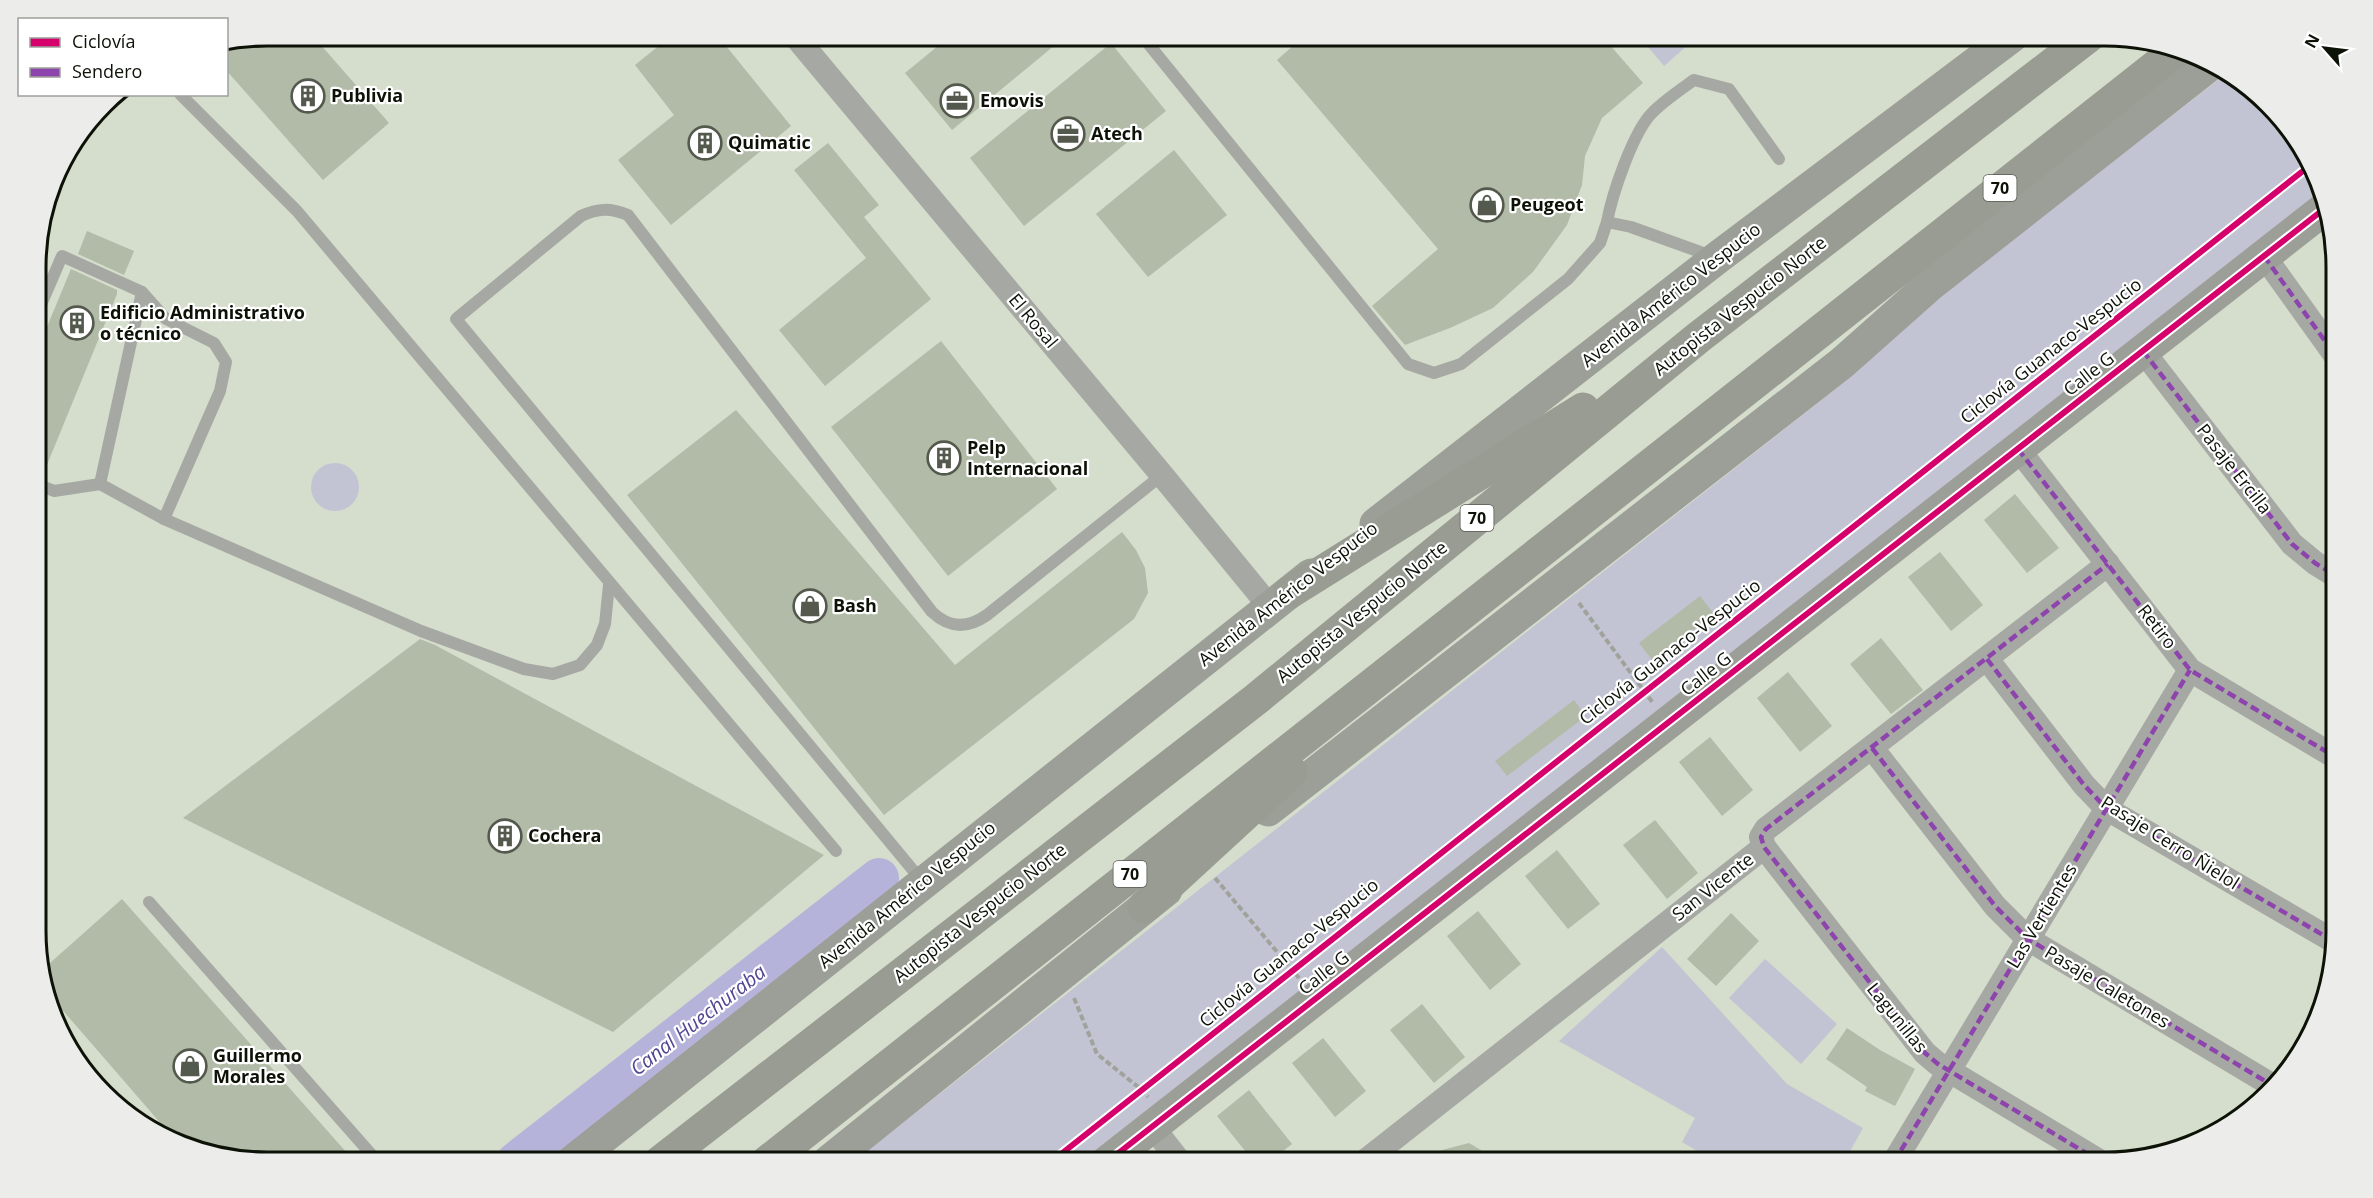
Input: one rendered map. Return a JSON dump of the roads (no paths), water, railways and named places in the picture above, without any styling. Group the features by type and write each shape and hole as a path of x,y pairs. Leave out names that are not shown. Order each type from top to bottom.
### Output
{"highway":[{"name":"Autopista Vespucio Norte","path":"673,1152 1255,700 1699,337 2076,46"},
{"name":"70","path":"780,1152 2169,56"},
{"path":"1280,599 1699,337"},
{"path":"1144,907 1494,587"}],"main road":[{"name":"Avenida Américo Vespucio","path":"585,1152 1280,599 1717,258 1999,46"},
{"path":"840,1152 1144,907 1842,363 1931,284 2204,69"},
{"name":"Calle G","path":"1120,1152 2320,212"}],"street":[{"name":"El Rosal","path":"803,46 1162,475 1280,599"},
{"path":"2264,256 2326,342"},
{"name":"Pasaje Ercilla","path":"2143,351 2292,544 2326,570"},
{"name":"Retiro","path":"2018,448 2190,670 2326,751"},
{"name":"San Vicente","path":"1377,1152 1764,847 1761,837 1766,829 2108,564"},
{"name":"Pasaje Cerro Ñielol","path":"1987,659 2084,784 2107,809 2326,937"},
{"name":"Las Vertientes","path":"1900,1152 2190,670"},
{"name":"Pasaje Caletones","path":"1872,748 1995,906 2028,939 2267,1082"},
{"name":"Lagunillas","path":"1764,847 1925,1053 1949,1071 2084,1152"},
{"path":"1158,1122 1174,1152"}],"lane":[{"path":"1150,46 1408,364 1434,373 1461,364 1568,279 1600,243 1611,200 1639,133 1652,113 1694,80 1729,89 1779,159"},
{"path":"182,96 297,211 609,585 836,851"},
{"path":"923,882 456,319 581,216 607,209 628,215 932,612 948,623 968,625 987,615 1162,475"},
{"path":"1607,222 1631,227 1717,258"},
{"path":"46,293 62,256 142,292 166,319 214,343 226,362 220,391 164,519"},
{"path":"100,484 142,292"},
{"path":"46,488 54,491 100,484 164,519 421,631 524,669 553,674 580,665 597,645 605,624 609,585"},
{"path":"149,902 369,1152"}],"waterway":[{"name":"Canal Huechuraba","path":"529,1152 879,878"}],"place":[{"name":"Publivia","path":"308,96"},
{"name":"Emovis","path":"957,101"},
{"name":"Atech","path":"1068,134"},
{"name":"Quimatic","path":"705,143"},
{"name":"Peugeot","path":"1487,205"},
{"name":"Edificio Administrativo o técnico","path":"77,323"},
{"name":"Pelp Internacional","path":"944,458"},
{"name":"Bash","path":"810,606"},
{"name":"Cochera","path":"505,836"},
{"name":"Guillermo Morales","path":"190,1066"}]}
